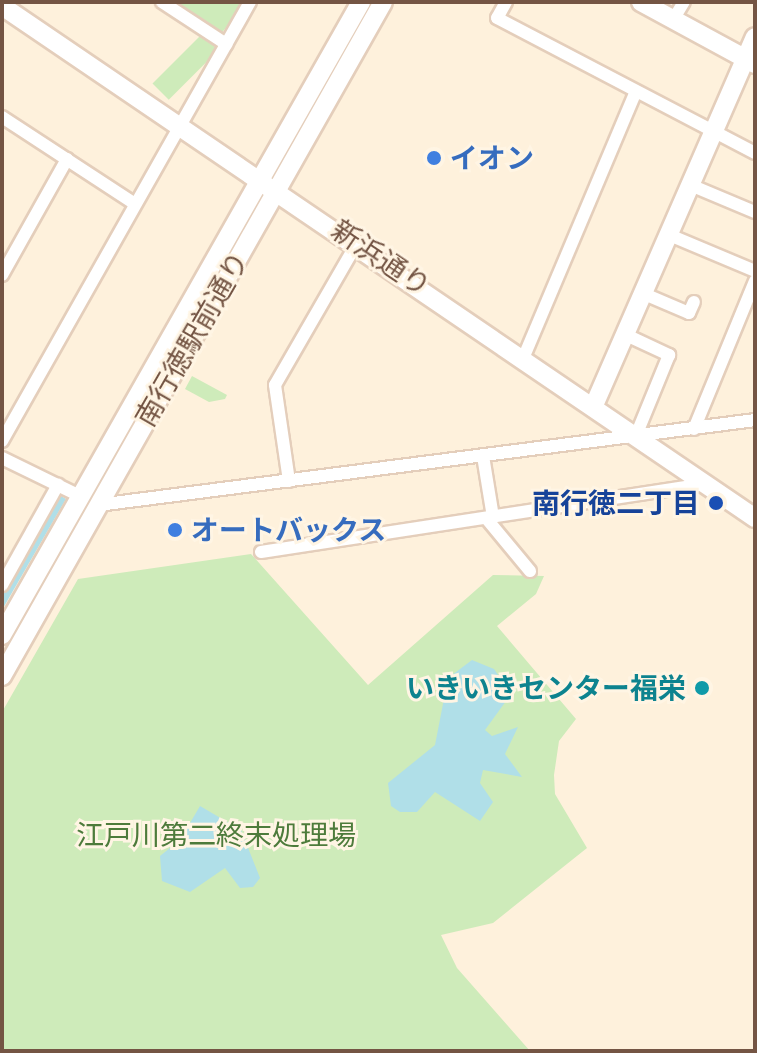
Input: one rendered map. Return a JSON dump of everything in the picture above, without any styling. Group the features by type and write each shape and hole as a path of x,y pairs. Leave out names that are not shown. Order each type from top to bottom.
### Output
{"street":[{"path":"162,2 226,44"},
{"path":"2,441 250,2"},
{"name":"南行徳駅前通り","path":"2,635 361,2"},
{"name":"南行徳駅前通り","path":"2,676 383,2"},
{"path":"506,2 497,18 709,134 755,153"},
{"path":"641,2 749,61"},
{"path":"673,20 684,2"},
{"name":"新浜通り","path":"2,6 525,354 755,518"},
{"path":"595,403 709,134 749,61 755,37"},
{"path":"525,354 635,94"},
{"path":"2,117 135,204"},
{"path":"2,275 67,159"},
{"path":"688,184 755,212"},
{"path":"667,234 755,271"},
{"path":"289,481 275,385 358,242"},
{"path":"694,429 755,281"},
{"path":"642,293 689,313 694,302"},
{"path":"624,334 669,355 639,434"},
{"path":"98,505 755,420"},
{"path":"483,456 489,518 530,571"},
{"path":"2,458 80,496"},
{"path":"261,552 707,484"},
{"path":"2,585 58,485"}],"green space":[{"path":"172,2 238,2 243,5 221,34"},
{"path":"202,34 218,50 169,100 153,83"},
{"path":"192,376 227,395 225,399 209,402 185,389"},
{"name":"江戸川第二終末処理場","path":"251,554 368,685 493,575 544,576 536,594 497,626 576,719 559,741 554,775 555,794 587,848 493,923 441,935 457,968 530,1051 2,1051 2,712 78,579"}],"water":[{"path":"58,494 66,499 2,610 2,592"},
{"path":"472,660 494,669 511,694 485,730 492,736 518,727 505,754 522,777 483,770 480,783 493,802 480,821 435,792 417,812 400,812 391,806 388,783 435,745 448,678"},
{"path":"200,806 241,830 260,878 253,887 240,888 225,868 190,892 162,881 160,856 180,840"}],"place":[{"name":"イオン","path":"434,158"},
{"name":"南行徳二丁目","path":"716,503"},
{"name":"オートバックス","path":"175,530"},
{"name":"いきいきセンター福栄","path":"702,688"}]}
